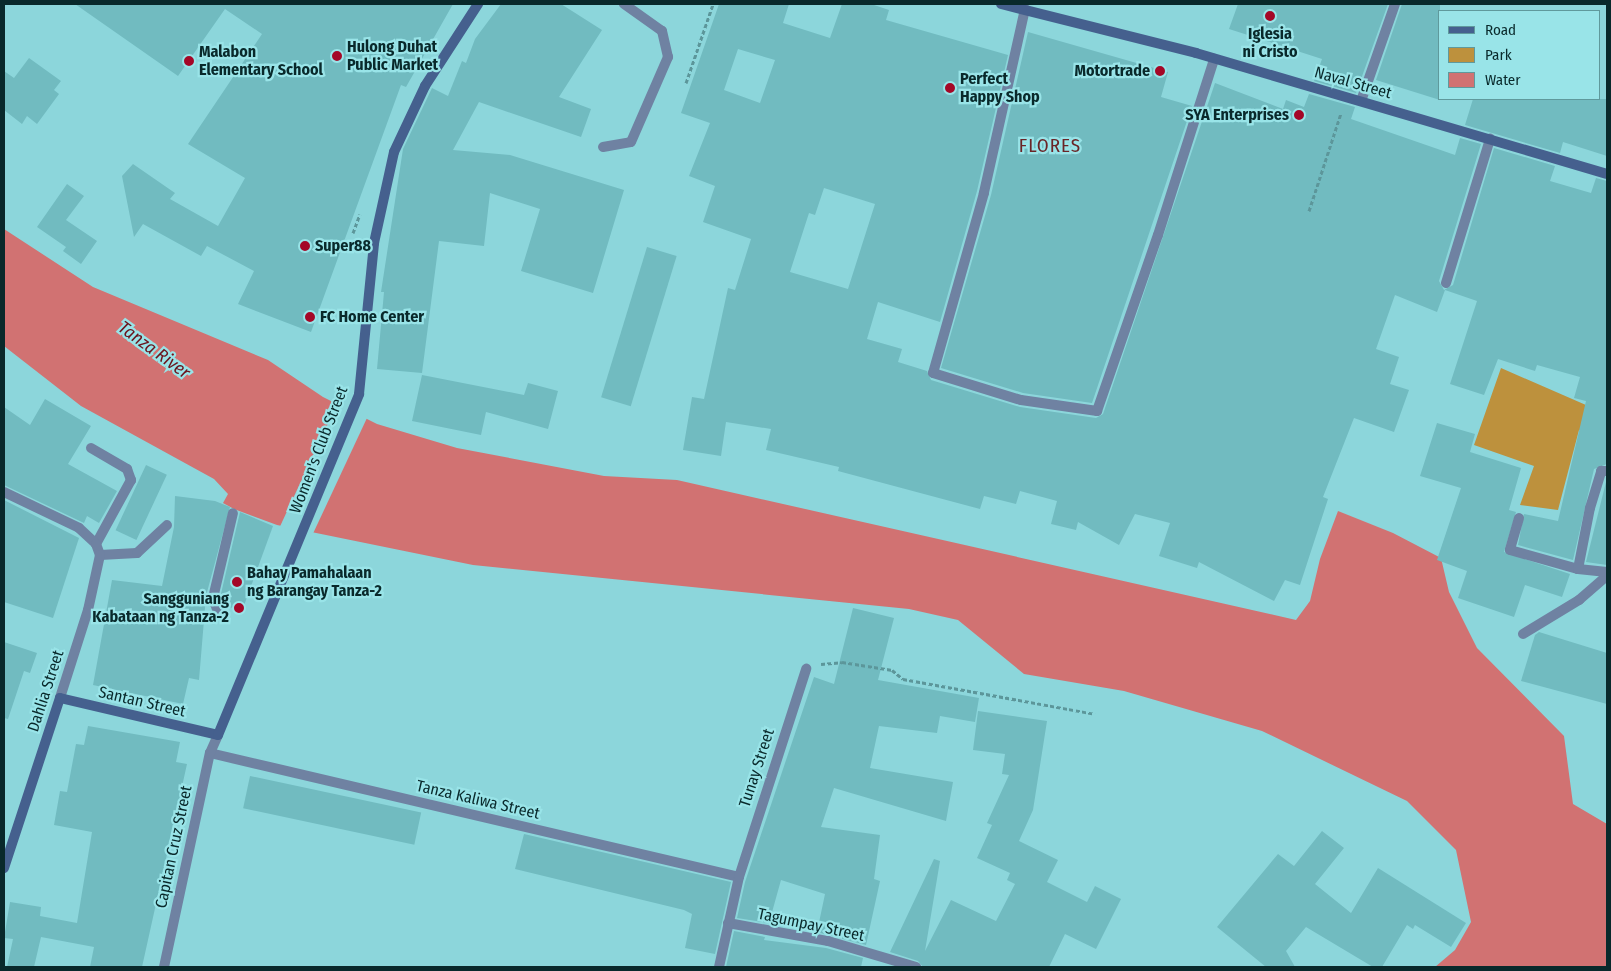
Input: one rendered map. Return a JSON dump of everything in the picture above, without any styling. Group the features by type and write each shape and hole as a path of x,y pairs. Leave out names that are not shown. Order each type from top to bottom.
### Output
{"street":[{"name":"Women's Club Street","path":"218,735 359,394 377,220 394,152 425,86 478,4"},
{"path":"603,147 631,142 668,57 662,31 624,4"},
{"name":"Naval Street","path":"1001,4 1026,6 1347,96 1607,174"},
{"path":"1361,101 1395,4"},
{"path":"1026,6 984,193 933,373 1021,400 1096,411 1158,235 1214,59"},
{"path":"1446,283 1490,140"},
{"path":"91,448 128,469 131,480 96,544"},
{"path":"1578,569 1590,508 1601,471 1607,471"},
{"path":"4,492 79,528 96,544 100,555 137,553 167,525"},
{"path":"218,612 213,598 233,513"},
{"path":"1519,518 1510,550 1578,569 1607,574"},
{"name":"Dahlia Street","path":"4,868 88,610 100,555"},
{"path":"1523,634 1580,600 1607,574"},
{"name":"Tunay Street","path":"719,967 738,877 806,669"},
{"name":"Santan Street","path":"60,698 218,735"},
{"name":"Capitan Cruz Street","path":"164,967 210,753 218,735"},
{"name":"Tanza Kaliwa Street","path":"210,753 738,877"},
{"name":"Tagumpay Street","path":"728,923 828,941 916,967"}],"path":[{"path":"686,83 713,4"},
{"path":"1308,211 1347,96"},
{"path":"352,233 362,211"},
{"path":"806,669 842,662 884,668 902,678 1095,714"}],"green space":[{"path":"1501,368 1602,412 1597,432 1579,430 1558,510 1520,505 1534,466 1474,445"}],"water":[{"name":"Tanza River","path":"4,229 93,287 268,360 323,397 377,424 457,448 604,476 677,480 1296,620 1310,601 1320,559 1338,511 1393,533 1441,558 1449,592 1477,648 1564,736 1573,804 1607,824 1607,967 1435,967 1455,950 1471,922 1456,850 1407,801 1262,731 1124,691 1024,674 958,620 909,609 473,565 277,525 234,509 223,503 228,494 214,479 81,406 4,346"}],"pier":[{"path":"338,402 368,416 310,540 280,526"}],"building":[{"path":"75,4 453,4 406,87 401,85 311,332 238,304 254,271 207,246 201,256 143,224 134,237 122,176 133,164 175,193 170,199 218,226 245,178 188,144 262,34 225,9 178,76"},
{"path":"501,4 561,4 602,30 559,97 591,109 581,137 479,102 453,150 510,155 624,190 593,293 521,271 540,209 490,193 484,246 439,241 422,373 377,369 384,292 381,292 403,149 432,88 448,96 462,61 466,63 475,39"},
{"path":"719,4 789,4 783,23 830,38 842,4 871,4 889,10 886,20 1008,55 977,191 940,322 878,302 867,339 902,349 898,362 927,371 931,380 1020,407 1096,418 1103,414 1215,83 1283,109 1286,100 1304,107 1309,94 1355,107 1351,119 1455,155 1460,138 1481,144 1439,281 1444,290 1453,285 1494,148 1555,166 1550,181 1591,193 1596,178 1607,181 1607,464 1594,469 1573,560 1518,545 1524,514 1558,521 1586,401 1574,398 1580,377 1537,365 1535,371 1498,359 1484,395 1450,384 1477,301 1445,290 1437,312 1395,295 1376,349 1399,357 1390,384 1409,390 1394,432 1354,418 1323,497 1328,499 1300,585 1285,580 1274,601 1199,562 1197,568 1159,556 1170,523 1135,514 1119,545 1078,522 1076,530 1051,524 1057,501 1020,491 1016,504 984,496 980,509 838,471 839,467 766,450 771,429 726,422 721,456 683,450 692,397 704,399 728,288 735,290 751,239 703,222 715,186 689,176 710,123 681,113","holes":["738,49 775,60 760,103 724,90","824,188 875,204 848,289 790,272 809,213 815,215"]},
{"path":"1238,4 1388,4 1356,93 1314,81 1322,59 1229,29"},
{"path":"1402,4 1440,4 1440,10 1438,10 1438,99 1376,80"},
{"path":"1028,32 1168,72 1161,97 1192,106 1092,403 1023,393 941,368 991,195"},
{"path":"29,58 61,81 54,90 59,94 37,124 27,116 22,124 4,110 4,71 14,78"},
{"path":"1607,99 1607,156 1563,142 1560,153 1465,125 1473,100"},
{"path":"67,184 84,196 66,220 97,241 81,264 63,251 66,247 37,227"},
{"path":"647,247 677,256 631,406 601,397"},
{"path":"422,375 524,395 528,383 558,391 548,429 486,412 481,435 412,421"},
{"path":"45,399 91,426 68,464 117,491 99,523 87,516 84,523 4,485 4,407 30,425"},
{"path":"1437,423 1475,434 1470,452 1521,468 1509,510 1516,512 1504,552 1570,574 1562,597 1525,585 1514,617 1458,598 1467,571 1437,560 1461,488 1420,476"},
{"path":"146,465 167,475 136,540 116,530"},
{"path":"1607,478 1607,565 1586,562"},
{"path":"175,496 215,501 230,507 206,596 199,680 189,678 183,704 93,685 112,580 162,586 174,527"},
{"path":"4,500 79,538 53,618 4,602"},
{"path":"240,512 273,526 242,611 223,605 220,598"},
{"path":"853,608 894,618 878,680 979,698 975,722 940,716 937,733 879,726 870,768 953,782 946,821 834,788 821,827 880,835 874,879 880,881 866,945 817,932 825,894 781,880 769,923 737,918 745,882 814,677 834,684"},
{"path":"1539,632 1607,653 1607,704 1521,681 1535,635"},
{"path":"4,642 37,653 30,673 24,671 8,719 4,718"},
{"path":"978,711 1047,721 1033,810 1019,841 1058,860 1047,882 1087,902 1095,886 1121,899 1096,949 1065,934 1049,967 923,967 918,961 890,952 934,859 940,861 925,951 951,900 996,921 1015,884 1007,880 1010,873 977,858 992,825 987,823 1009,775 1002,774 1005,754 973,750"},
{"path":"88,726 180,742 176,762 187,764 142,967 90,967 94,947 41,937 34,967 7,967 13,939 4,938 10,902 41,907 40,916 77,923 92,832 54,825 60,791 67,792 76,744 84,745"},
{"path":"250,776 421,812 414,845 243,808"},
{"path":"1322,831 1344,848 1315,884 1351,913 1378,868 1466,923 1451,947 1415,925 1413,929 1407,925 1382,967 1373,967 1306,927 1286,951 1295,967 1266,967 1217,927 1278,854 1294,866"},
{"path":"524,834 731,882 715,954 685,948 692,914 684,910 515,869"},
{"path":"734,931 765,937 764,940 826,948 863,958 861,967 726,967"}],"place":[{"name":"Iglesia ni Cristo","path":"1270,16"},
{"name":"Hulong Duhat Public Market","path":"337,56"},
{"name":"Malabon Elementary School","path":"189,61"},
{"name":"Motortrade","path":"1160,71"},
{"name":"Perfect Happy Shop","path":"950,88"},
{"name":"SYA Enterprises","path":"1299,115"},
{"name":"Super88","path":"305,246"},
{"name":"FC Home Center","path":"310,317"},
{"name":"Bahay Pamahalaan ng Barangay Tanza-2","path":"237,582"},
{"name":"Sangguniang Kabataan ng Tanza-2","path":"239,608"}],"district":[{"name":"FLORES","path":"1050,146"}]}
